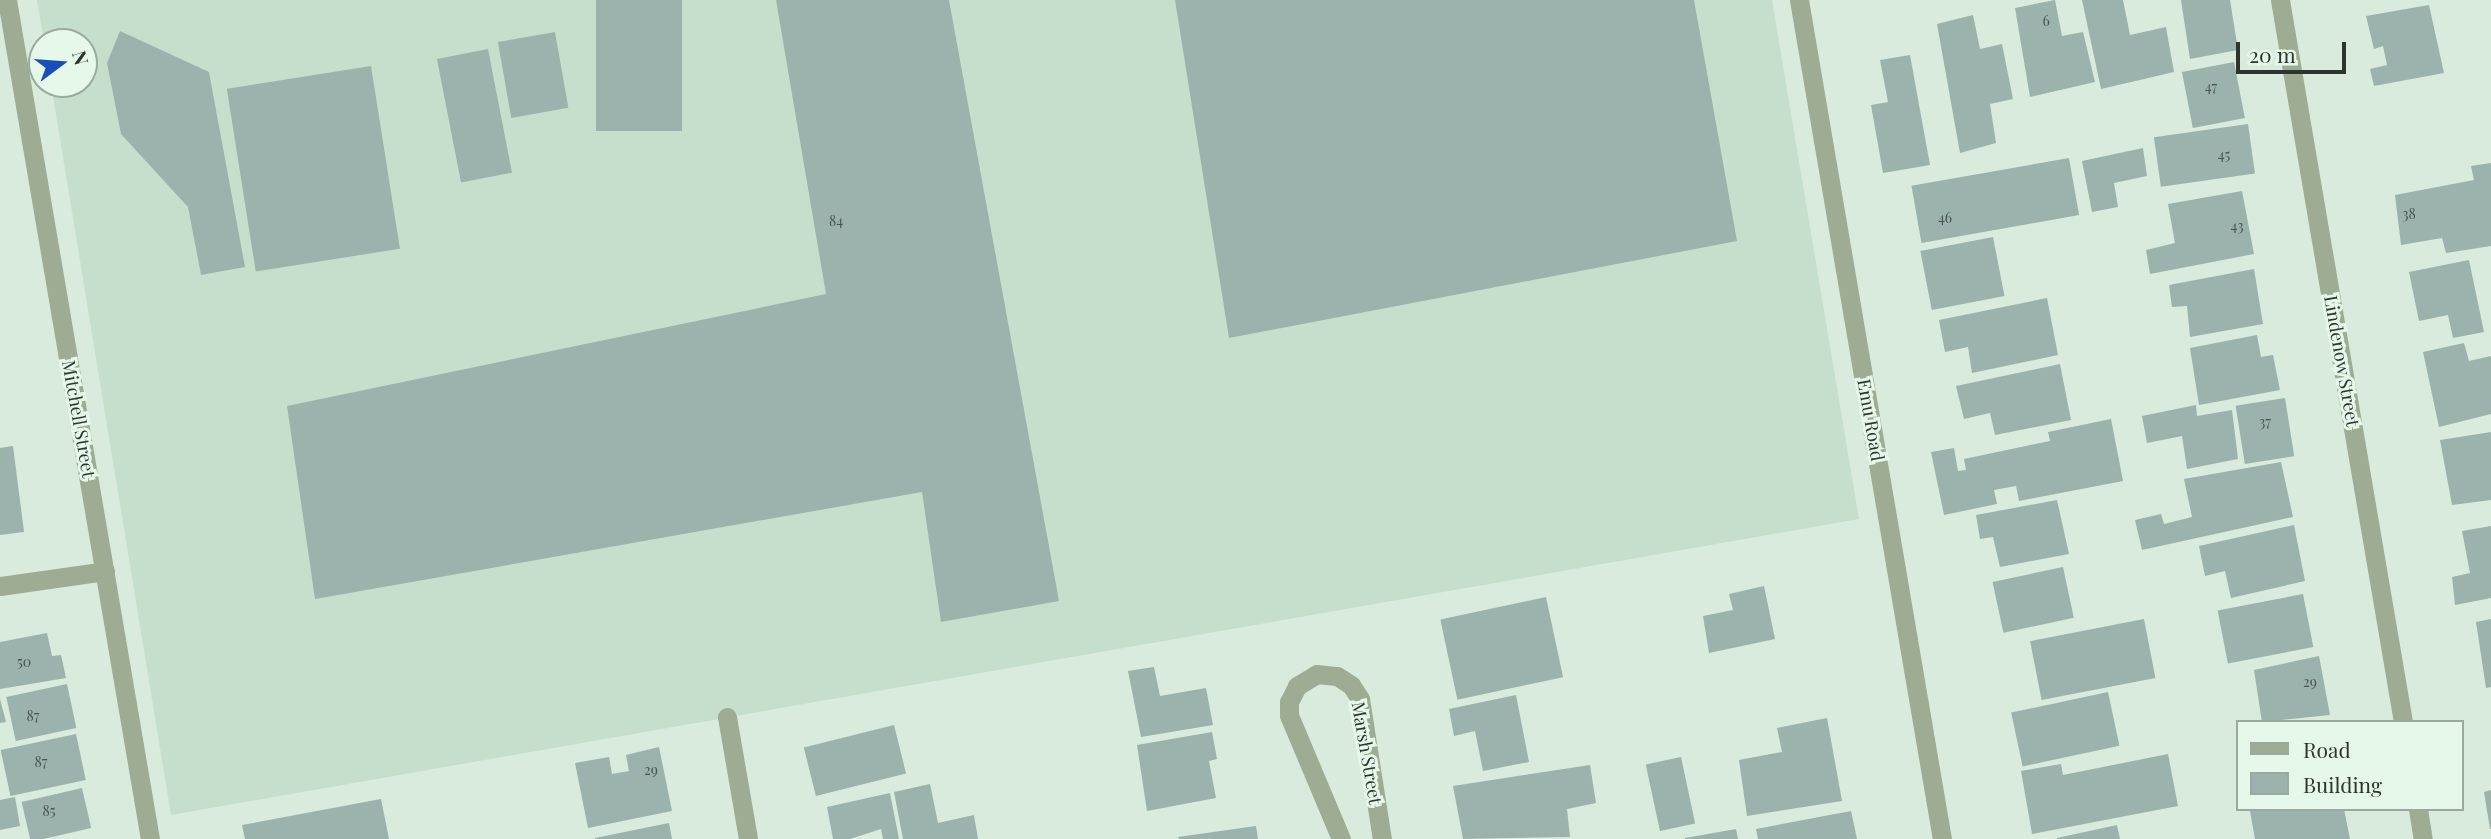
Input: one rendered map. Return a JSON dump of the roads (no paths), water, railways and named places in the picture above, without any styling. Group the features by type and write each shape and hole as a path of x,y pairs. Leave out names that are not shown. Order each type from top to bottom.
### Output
{"street":[{"name":"Mitchell Street","path":"7,0 150,839"},
{"name":"Emu Road","path":"1799,0 1942,839"},
{"name":"Lindenow Street","path":"2280,0 2403,720"},
{"path":"0,586 105,571"},
{"name":"Marsh Street","path":"1341,839 1289,715 1297,686 1317,674 1337,676 1352,685 1360,699 1382,839"},
{"path":"727,717 748,839"},
{"path":"2418,811 2423,839"}]}
